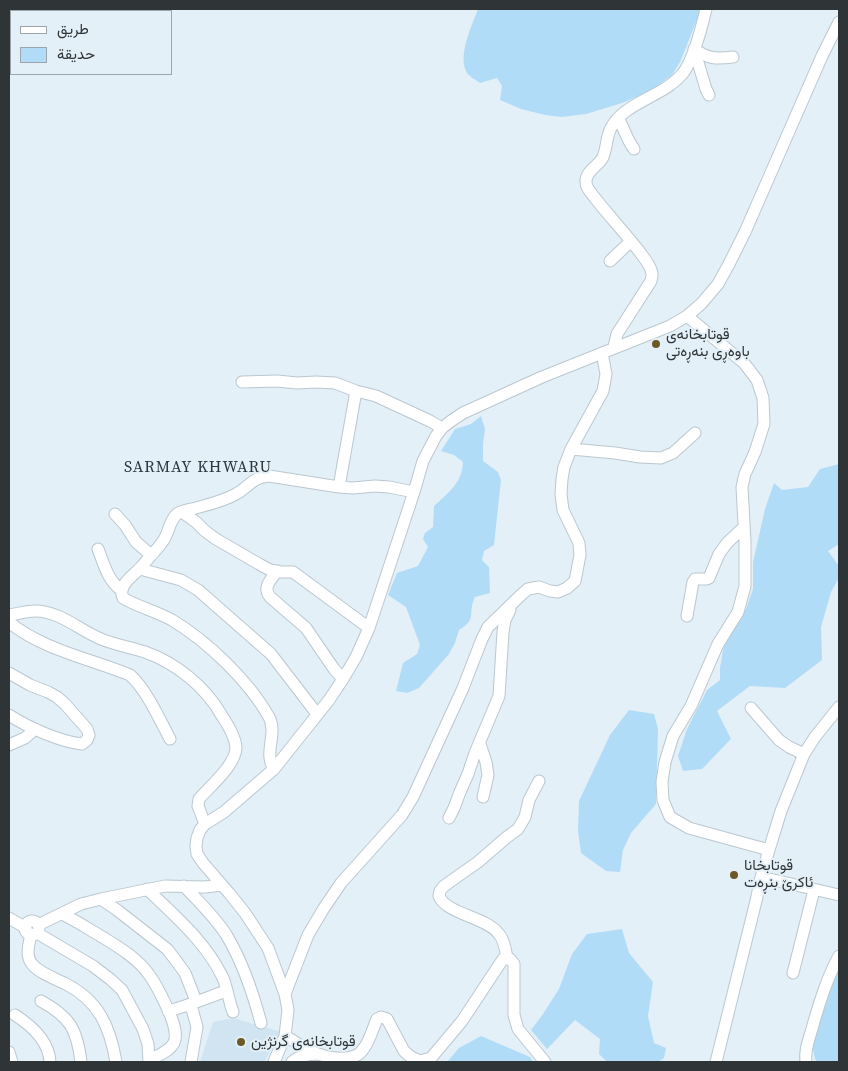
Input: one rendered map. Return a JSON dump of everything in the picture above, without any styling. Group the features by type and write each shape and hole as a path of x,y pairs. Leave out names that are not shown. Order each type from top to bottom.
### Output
{"street":[{"path":"614,348 617,334 651,281 652,275 647,261 588,189 587,176 602,159 611,128 618,118 630,108 666,89 684,72 701,30 706,9"},
{"path":"274,1062 285,1036 288,1010 285,994 268,948 245,913 197,854 197,838 200,830 274,769 344,679 369,628 423,461 442,428 463,413 542,377 670,326 688,316 718,284 749,223 822,56 839,22"},
{"path":"694,49 705,56 713,58 733,57"},
{"path":"694,49 706,89 710,95"},
{"path":"618,118 634,149"},
{"path":"610,261 632,241"},
{"path":"688,316 744,363 757,380 763,398 764,424 742,487 745,586 743,594 738,612 718,644 691,706 673,736 665,762 662,782 663,800 670,816 688,828 769,850"},
{"path":"285,994 308,935 324,908 341,883 402,814 413,797 488,628 528,589 539,587 558,592 567,588 575,581 580,555 579,543 563,510 562,479 564,466 571,449 603,390 606,374 602,353"},
{"path":"242,382 335,383 376,396 442,428"},
{"path":"338,487 356,391"},
{"path":"571,449 661,458 673,453 695,433"},
{"path":"274,769 270,763 269,756 272,727 270,720 250,689 228,665 172,620 123,598 121,590 123,585 140,569 162,543 178,514 219,502 237,494 260,477 269,476 338,487 382,486 414,492"},
{"path":"182,512 216,539 270,570 293,572 369,628"},
{"path":"115,514 136,542 151,555"},
{"path":"687,616 693,582 695,579 709,578 719,554 727,543 744,527"},
{"path":"98,549 108,574 114,584 121,590"},
{"path":"140,569 181,580 198,590 271,654 317,714"},
{"path":"277,571 266,588 266,592 306,628 334,669 344,679"},
{"path":"449,818 499,696 503,632 505,620 513,603"},
{"path":"9,615 36,611 58,616 101,639 162,659 188,676 207,694 221,713 233,735 236,747 229,766 199,799 198,806 205,824"},
{"path":"9,622 18,629 80,658 130,675 145,693 170,739"},
{"path":"9,673 57,697 87,729 88,740 82,744 73,743 35,729 9,715"},
{"path":"716,1062 761,877 781,812 804,754 839,707"},
{"path":"751,708 779,740 804,754"},
{"path":"9,745 25,738 35,729"},
{"path":"480,744 488,776 482,797"},
{"path":"507,959 499,933 490,926 447,906 440,901 439,896 444,886 478,862 518,829 525,817 529,800 539,781"},
{"path":"761,877 839,895"},
{"path":"116,1062 110,1033 99,1012 81,993 32,964 28,954 33,930 81,904 101,899 165,886 222,885"},
{"path":"184,886 205,908 226,935 236,952 261,1023"},
{"path":"147,889 190,931 205,949 223,979 233,1012"},
{"path":"793,973 814,890"},
{"path":"101,899 157,941 185,973 197,1027 191,1062"},
{"path":"9,918 93,966 110,978 122,990 143,1029 148,1044 149,1061 174,1046 176,1036 174,1026 150,975 123,950 62,914"},
{"path":"806,1062 807,1046 824,988 839,956"},
{"path":"285,1036 304,1048 327,1057 350,1058 360,1053 364,1048 377,1019 381,1016 387,1020 404,1051 411,1057 420,1061 431,1058 462,1021 503,959 510,959 514,964 514,1015 518,1029 545,1062"},
{"path":"168,1011 226,992"},
{"path":"41,1001 55,1010 72,1027 78,1041 81,1062"},
{"path":"15,1015 26,1022 41,1037 50,1054 50,1062"},
{"path":"9,1052 12,1062"},
{"path":"292,1062 302,1056 319,1054"}],"shaded area":[{"name":"قوتابخانەی گرنژین","path":"233,1018 281,1032 264,1062 200,1062 213,1022"}],"green space":[{"path":"478,9 701,9 680,62 672,75 649,92 622,103 586,114 562,117 521,109 500,100 502,86 497,78 480,83 467,73 464,66 465,49"},
{"path":"481,416 485,429 483,461 498,472 501,480 494,545 484,551 482,560 489,567 490,593 475,597 470,619 459,630 449,654 419,688 407,693 396,691 403,663 417,654 420,645 406,607 388,595 397,573 418,566 428,547 423,539 425,533 433,527 434,506 454,487 460,476 463,462 454,455 441,451 455,429 471,424"},
{"path":"839,464 839,544 828,551 839,566 839,578 831,592 821,627 822,660 785,688 750,686 717,711 731,739 702,769 683,771 678,756 687,729 707,690 720,680 724,644 746,609 753,589 753,562 765,509 774,483 782,490 808,487 820,469"},
{"path":"629,710 654,714 658,729 656,804 631,833 623,850 620,872 606,871 581,853 578,831 579,801 610,735"},
{"path":"622,929 629,953 653,982 648,1016 654,1043 666,1048 664,1058 658,1062 607,1062 599,1054 600,1039 575,1020 547,1049 531,1030 559,989 572,954 587,934"},
{"path":"838,967 839,1062 817,1062 812,1045"},
{"path":"481,1036 530,1057 533,1062 447,1062 459,1048"}],"place":[{"name":"قوتابخانەی باوەڕی بنەڕەتی","path":"656,344"},
{"name":"قوتابخانا ئاکرێ بنڕەت","path":"734,875"},
{"name":"قوتابخانەی گرنژین","path":"241,1042"}],"district":[{"name":"SARMAY KHWARU","path":"198,468"}]}
